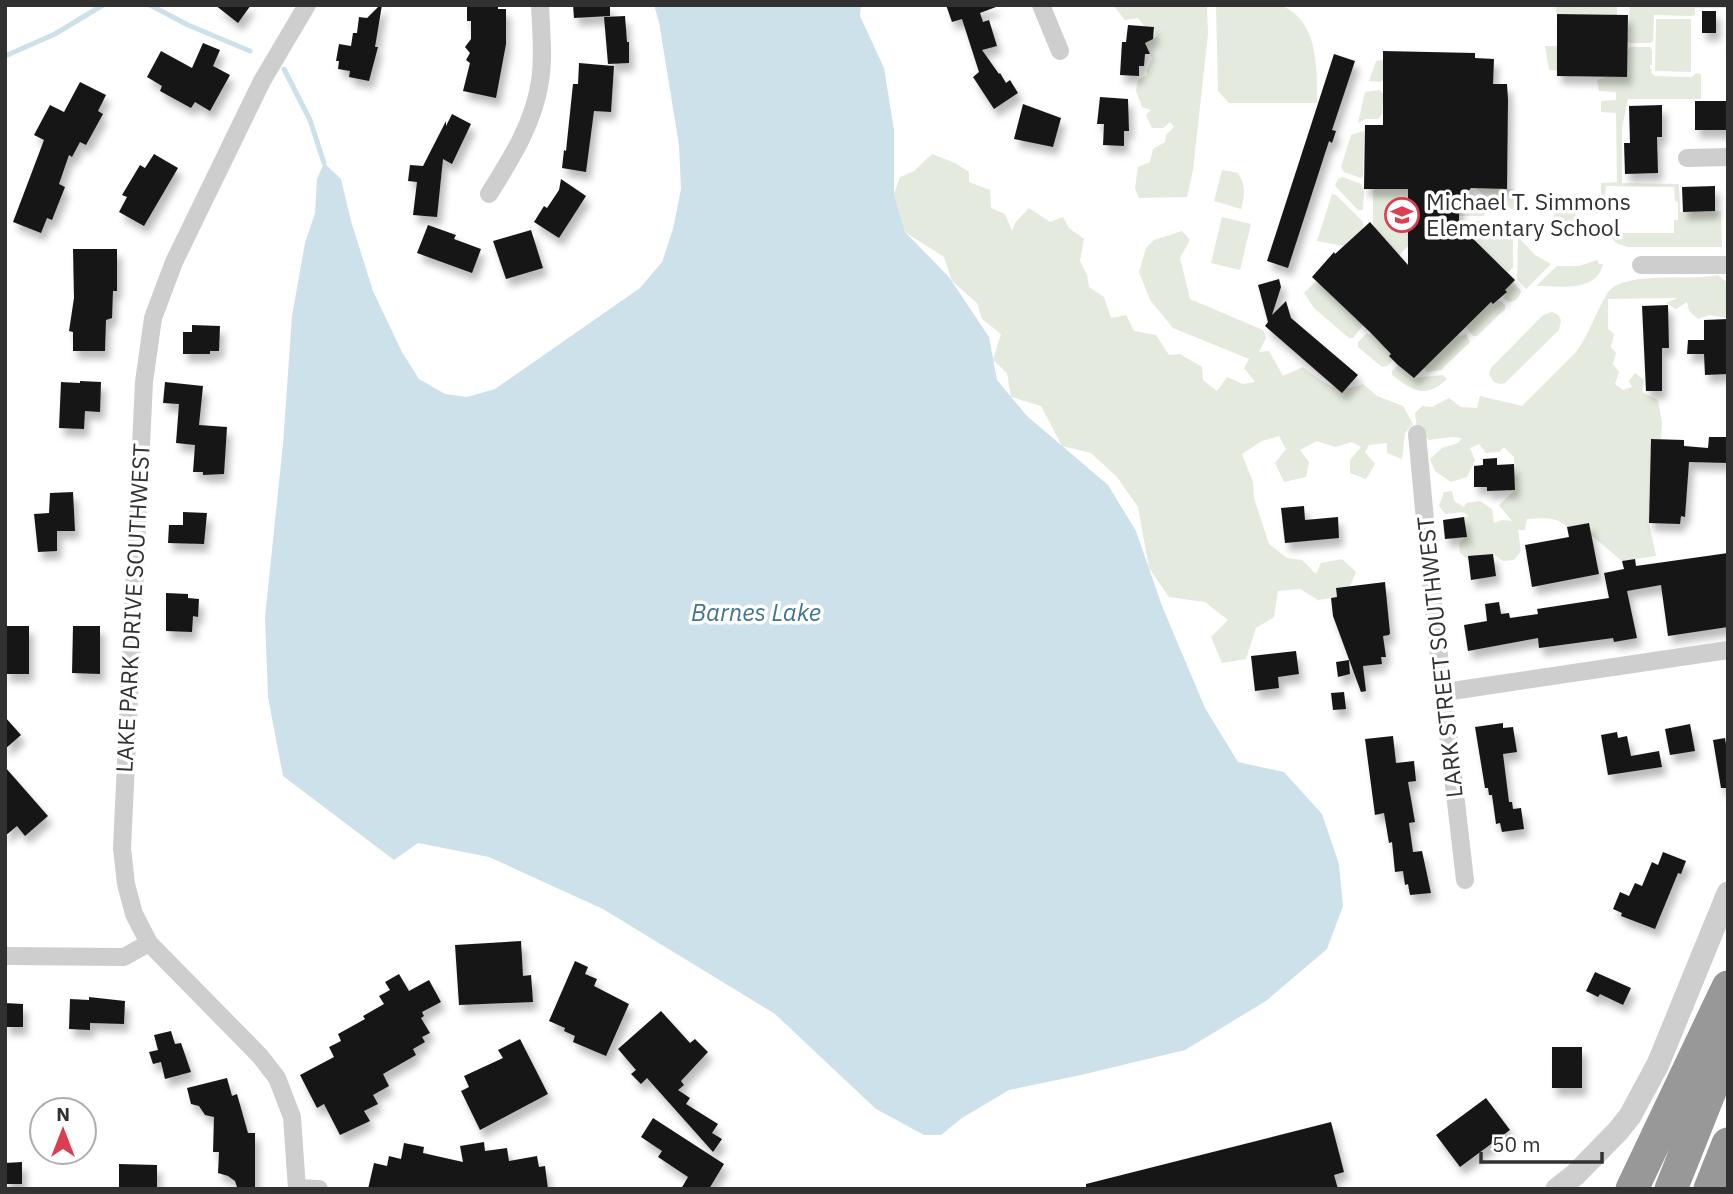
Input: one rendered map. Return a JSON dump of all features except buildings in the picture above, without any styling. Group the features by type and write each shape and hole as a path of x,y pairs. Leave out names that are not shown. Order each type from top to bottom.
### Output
{"highway":[{"path":"1632,1189 1728,986"},
{"path":"1671,1189 1728,1046"},
{"path":"1710,1189 1728,1144"}],"street":[{"name":"LAKE PARK DRIVE SOUTHWEST","path":"297,1189 292,1117 277,1078 260,1056 149,943 134,914 126,884 122,848 147,349 153,318 163,288 191,226 262,81 307,5"},
{"path":"489,194 520,142 533,112 542,64 540,5"},
{"path":"1041,5 1060,51"},
{"path":"1687,158 1728,158"},
{"path":"1641,265 1728,265"},
{"name":"LARK STREET SOUTHWEST","path":"1417,434 1432,595 1465,880"},
{"path":"1445,692 1728,650"},
{"path":"1557,1189 1575,1175 1630,1116 1658,1064 1728,893"},
{"path":"5,956 124,957 149,943"},
{"path":"297,1189 319,1189"}],"shaded area":[{"path":"1207,5 1208,34 1193,170 1187,197 1139,198 1135,188 1138,167 1150,162 1153,149 1165,142 1166,135 1174,127 1170,122 1163,128 1152,128 1146,115 1151,110 1142,107 1136,91 1138,80 1147,75 1152,59 1145,43 1156,37 1154,27 1144,26 1138,18 1125,20 1114,6"},
{"path":"1216,5 1276,5 1294,13 1303,23 1313,48 1317,103 1229,103 1218,91"},
{"path":"1555,5 1617,5 1617,15 1557,14"},
{"path":"1630,5 1728,5 1728,8 1695,8 1695,15 1690,16 1654,15 1653,41 1630,43 1627,40"},
{"path":"1656,19 1691,19 1691,72 1655,71"},
{"path":"1545,46 1557,46 1557,71 1549,70"},
{"path":"1630,47 1650,47 1650,69 1655,76 1692,77 1696,73 1701,74 1701,99 1628,99 1622,128 1622,183 1679,184 1680,212 1721,211 1722,247 1629,247 1612,239 1610,222 1614,222 1615,233 1674,233 1674,220 1678,220 1678,202 1675,201 1674,187 1606,186 1605,198 1601,198 1601,183 1617,182 1616,113 1601,112 1601,101 1616,100 1616,92 1599,91 1597,80 1605,77 1627,77 1627,50"},
{"path":"1383,60 1381,82 1369,81 1376,61"},
{"path":"1380,90 1383,94 1382,114 1378,119 1365,119 1358,123 1365,92"},
{"path":"1363,131 1361,178 1344,172 1341,167 1351,135"},
{"path":"932,154 955,163 969,172 969,182 990,190 991,208 1005,214 1012,231 1015,223 1029,208 1050,222 1063,217 1069,228 1084,239 1080,261 1089,287 1104,297 1111,318 1126,315 1134,331 1156,335 1169,355 1180,354 1202,367 1203,380 1217,391 1227,377 1243,384 1255,382 1244,368 1249,359 1173,328 1150,300 1139,272 1146,248 1154,240 1182,231 1190,240 1180,258 1190,299 1263,330 1266,338 1259,352 1269,351 1283,376 1303,367 1331,386 1345,388 1363,384 1377,396 1403,406 1413,424 1405,433 1402,459 1387,453 1387,443 1369,445 1365,452 1375,464 1366,479 1350,473 1350,460 1361,447 1352,442 1335,447 1317,441 1300,450 1309,462 1306,477 1284,482 1275,463 1286,449 1279,436 1262,441 1242,454 1253,482 1254,498 1269,544 1287,558 1302,560 1316,574 1321,563 1342,559 1356,572 1350,586 1336,588 1337,597 1318,600 1300,589 1278,591 1274,617 1256,628 1246,659 1222,663 1211,637 1228,620 1205,602 1169,597 1149,568 1138,507 1117,477 1091,453 1062,446 1041,406 1011,397 1007,373 993,360 1001,334 982,319 977,303 952,281 944,257 905,232 894,194 900,177 914,171"},
{"path":"1222,170 1238,173 1241,178 1244,191 1241,209 1214,201"},
{"path":"1343,177 1361,184 1364,189 1363,210 1358,210 1335,185 1338,179"},
{"path":"1476,188 1514,189 1514,207 1512,209 1503,204 1493,205"},
{"path":"1375,189 1408,189 1408,246 1399,255 1373,226"},
{"path":"1332,194 1363,222 1363,229 1344,246 1317,241"},
{"path":"1459,201 1473,201 1485,213 1484,216 1459,216"},
{"path":"1565,208 1573,212 1577,220 1573,228 1565,232 1557,228 1553,220 1557,212"},
{"path":"1222,217 1251,224 1240,270 1211,263"},
{"path":"1473,221 1483,221 1487,230 1494,235 1511,231 1513,233 1513,268 1508,272 1464,231"},
{"path":"1520,239 1535,255 1551,264 1526,289 1517,279"},
{"path":"1597,260 1599,264 1603,264 1599,273 1585,284 1566,287 1536,286 1557,266 1579,266"},
{"path":"1718,275 1728,283 1728,318 1709,315 1698,319 1689,311 1687,302 1676,309 1666,303 1677,298 1608,299 1608,329 1614,334 1611,347 1616,353 1613,364 1619,372 1615,384 1623,390 1632,387 1629,381 1635,373 1644,380 1642,392 1658,400 1662,423 1661,439 1651,439 1649,523 1656,556 1622,561 1591,535 1589,523 1567,527 1554,519 1543,518 1527,519 1525,530 1518,530 1521,551 1514,560 1503,561 1493,554 1469,560 1460,553 1459,543 1466,536 1464,517 1468,516 1463,512 1445,514 1439,506 1444,492 1452,491 1454,501 1464,507 1466,503 1480,501 1492,509 1494,523 1512,521 1499,505 1515,490 1514,457 1504,447 1499,452 1486,453 1479,444 1470,448 1475,460 1467,477 1451,482 1435,471 1430,459 1442,448 1458,443 1462,438 1429,440 1417,428 1415,413 1422,406 1432,407 1449,398 1461,407 1477,408 1480,396 1522,406 1576,352 1607,294 1615,286 1642,279"},
{"path":"1316,281 1363,325 1353,338 1349,338 1314,308 1304,293"},
{"path":"1513,282 1521,291 1516,299 1508,302 1504,298 1505,290"},
{"path":"1501,301 1505,309 1477,336 1473,336 1466,327 1491,302 1493,304"},
{"path":"1552,312 1561,320 1559,330 1505,383 1494,382 1489,374 1491,368 1543,315"},
{"path":"1367,333 1371,333 1391,354 1393,360 1387,366 1382,367 1358,347 1358,342"},
{"path":"1459,334 1466,334 1470,342 1441,370 1427,372 1424,368"},
{"path":"1398,365 1414,378 1443,375 1447,379 1425,391 1412,388 1392,375"}],"water":[{"name":"Barnes Lake","path":"654,5 861,5 860,16 884,68 894,130 894,194 905,232 949,277 989,337 997,380 1027,416 1108,485 1136,531 1162,606 1205,708 1238,762 1284,772 1322,814 1339,864 1343,906 1327,949 1266,1001 1185,1050 1009,1090 962,1118 941,1135 924,1135 876,1109 775,1014 603,909 489,857 418,843 394,860 283,776 268,697 265,617 283,444 292,316 305,243 315,213 317,179 324,163 341,179 373,291 402,352 419,379 445,394 467,397 495,389 640,288 662,262 673,229 681,189 679,145"}],"waterway":[{"path":"5,56 55,34 103,5"},
{"path":"150,5 188,25 250,51"},
{"path":"284,69 310,120 324,163"}],"place":[{"name":"Michael T. Simmons Elementary School","path":"1402,215"}]}
